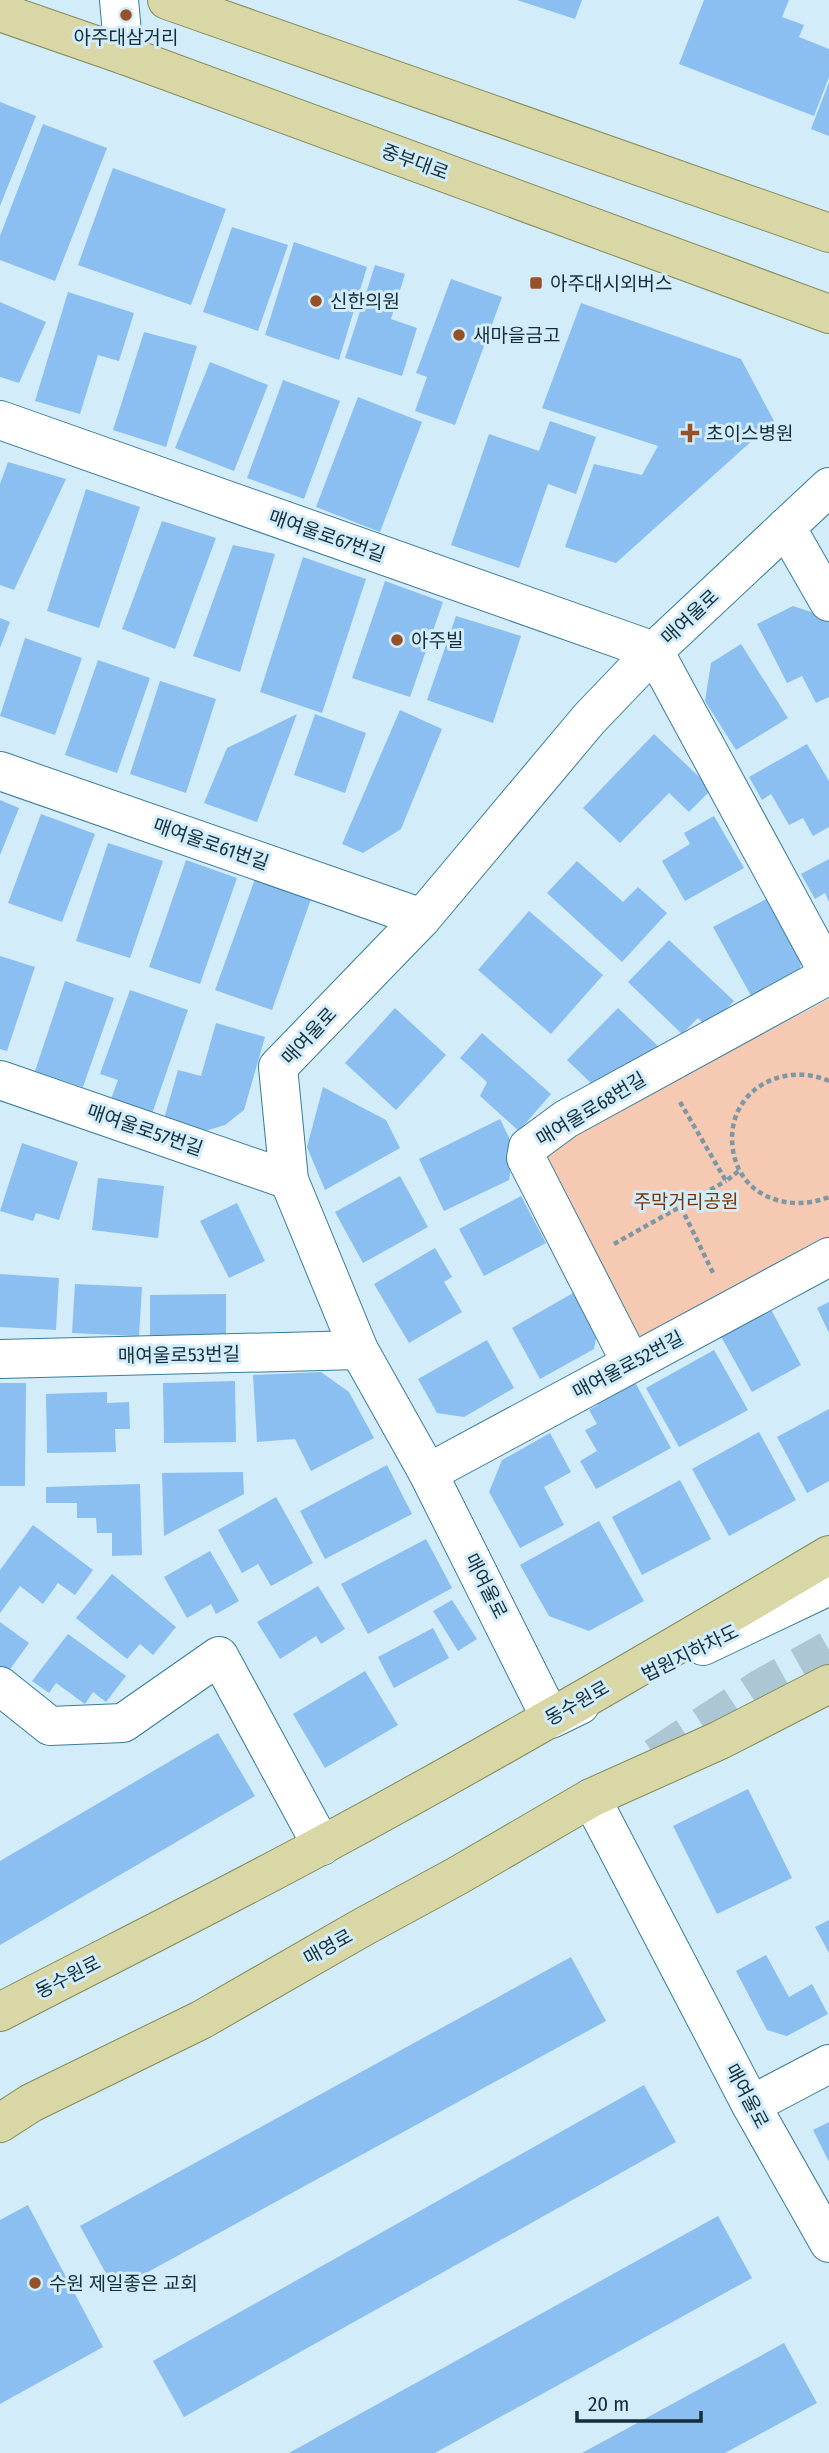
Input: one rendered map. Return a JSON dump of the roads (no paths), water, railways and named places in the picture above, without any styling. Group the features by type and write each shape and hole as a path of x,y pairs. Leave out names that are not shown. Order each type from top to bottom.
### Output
{"main road":[{"path":"167,0 824,229"},
{"name":"중부대로","path":"0,12 829,314"},
{"name":"동수원로","path":"0,2012 322,1846 551,1719 829,1555"},
{"name":"매영로","path":"0,2123 31,2104 201,2020 591,1798 720,1740 829,1684"}],"street":[{"path":"119,0 124,55"},
{"name":"매여울로67번길","path":"0,420 654,651"},
{"name":"매여울로","path":"551,1719 428,1474 359,1350 289,1180 278,1067 422,918 589,719 654,651 829,487"},
{"path":"786,527 829,601"},
{"name":"매여울로68번길","path":"631,1363 526,1158 528,1147 566,1119 829,975 654,651"},
{"name":"매여울로61번길","path":"0,771 422,918"},
{"name":"매여울로57번길","path":"0,1080 289,1180"},
{"name":"매여울로52번길","path":"428,1474 829,1257"},
{"name":"매여울로53번길","path":"0,1359 359,1350"},
{"name":"법원지하차도","path":"551,1719 829,1586"},
{"path":"0,1686 50,1726 123,1723 219,1656 322,1846"},
{"name":"매여울로","path":"591,1798 751,2105 829,2243"},
{"path":"751,2105 829,2063"}],"tunnel":[{"path":"655,1757 761,1688 829,1650"}],"place":[{"name":"아주대삼거리","path":"126,15"},
{"name":"아주대시외버스","path":"536,283"},
{"name":"신한의원","path":"316,301"},
{"name":"새마을금고","path":"459,335"},
{"name":"초이스병원","path":"690,433"},
{"name":"아주빌","path":"397,640"},
{"name":"수원 제일좋은 교회","path":"35,2283"}],"park label":[{"name":"주막거리공원","path":"686,1201"}]}
